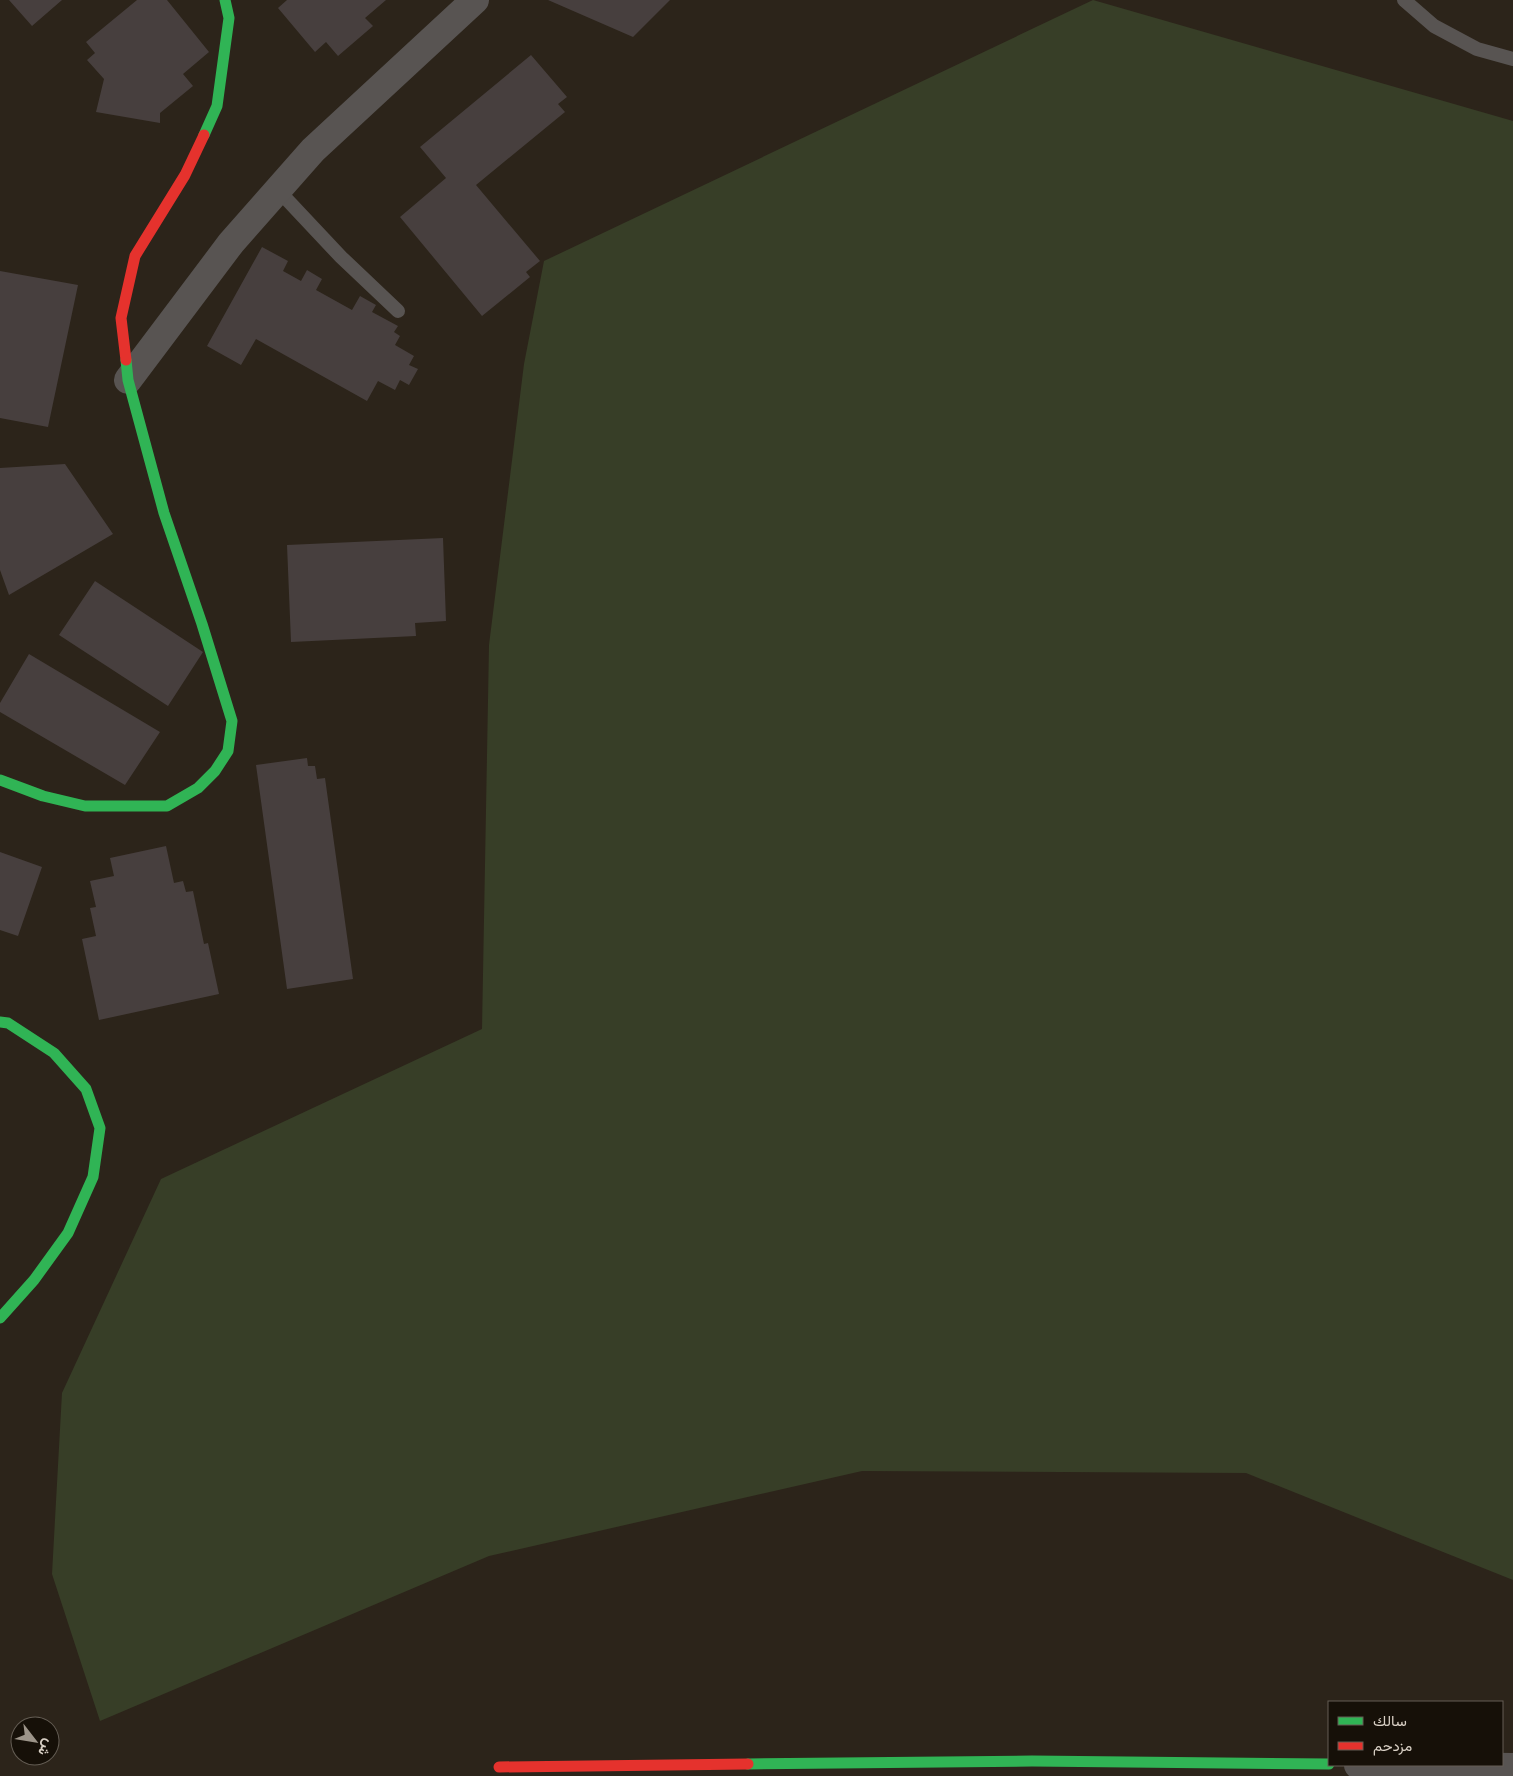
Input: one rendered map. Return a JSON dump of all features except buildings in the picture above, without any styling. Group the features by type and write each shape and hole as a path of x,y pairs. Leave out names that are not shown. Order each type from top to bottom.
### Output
{"street":[{"path":"0,780 43,796 85,806 166,806 198,788 215,771 228,751 232,722 202,624 164,513 128,380 122,318 135,256 185,175 218,106 229,18 225,0"},
{"path":"128,380 230,243 313,150 475,0"},
{"path":"0,1022 8,1023 54,1053 86,1089 100,1128 93,1177 68,1233 34,1280 0,1318"},
{"path":"499,1767 1032,1761 1328,1764"}],"lane":[{"path":"1404,0 1434,26 1477,49 1513,60"},
{"path":"278,190 341,257 398,311"}],"green space":[{"path":"1093,0 1513,121 1513,1580 1246,1473 862,1471 489,1556 100,1721 52,1574 62,1393 161,1179 482,1029 489,645 524,364 544,261"}],"traffic: fast":[{"path":"204,135 217,106 229,18 225,0"},
{"path":"0,780 43,796 85,806 167,806 198,788 215,771 228,751 232,721 202,624 164,513 128,380 126,360"},
{"path":"0,1022 8,1023 54,1053 86,1089 100,1128 93,1177 68,1233 34,1280 0,1318"},
{"path":"748,1764 1032,1761 1328,1764"}],"traffic: jam":[{"path":"126,360 121,318 135,256 185,175 204,135"},
{"path":"499,1767 748,1764"}]}
